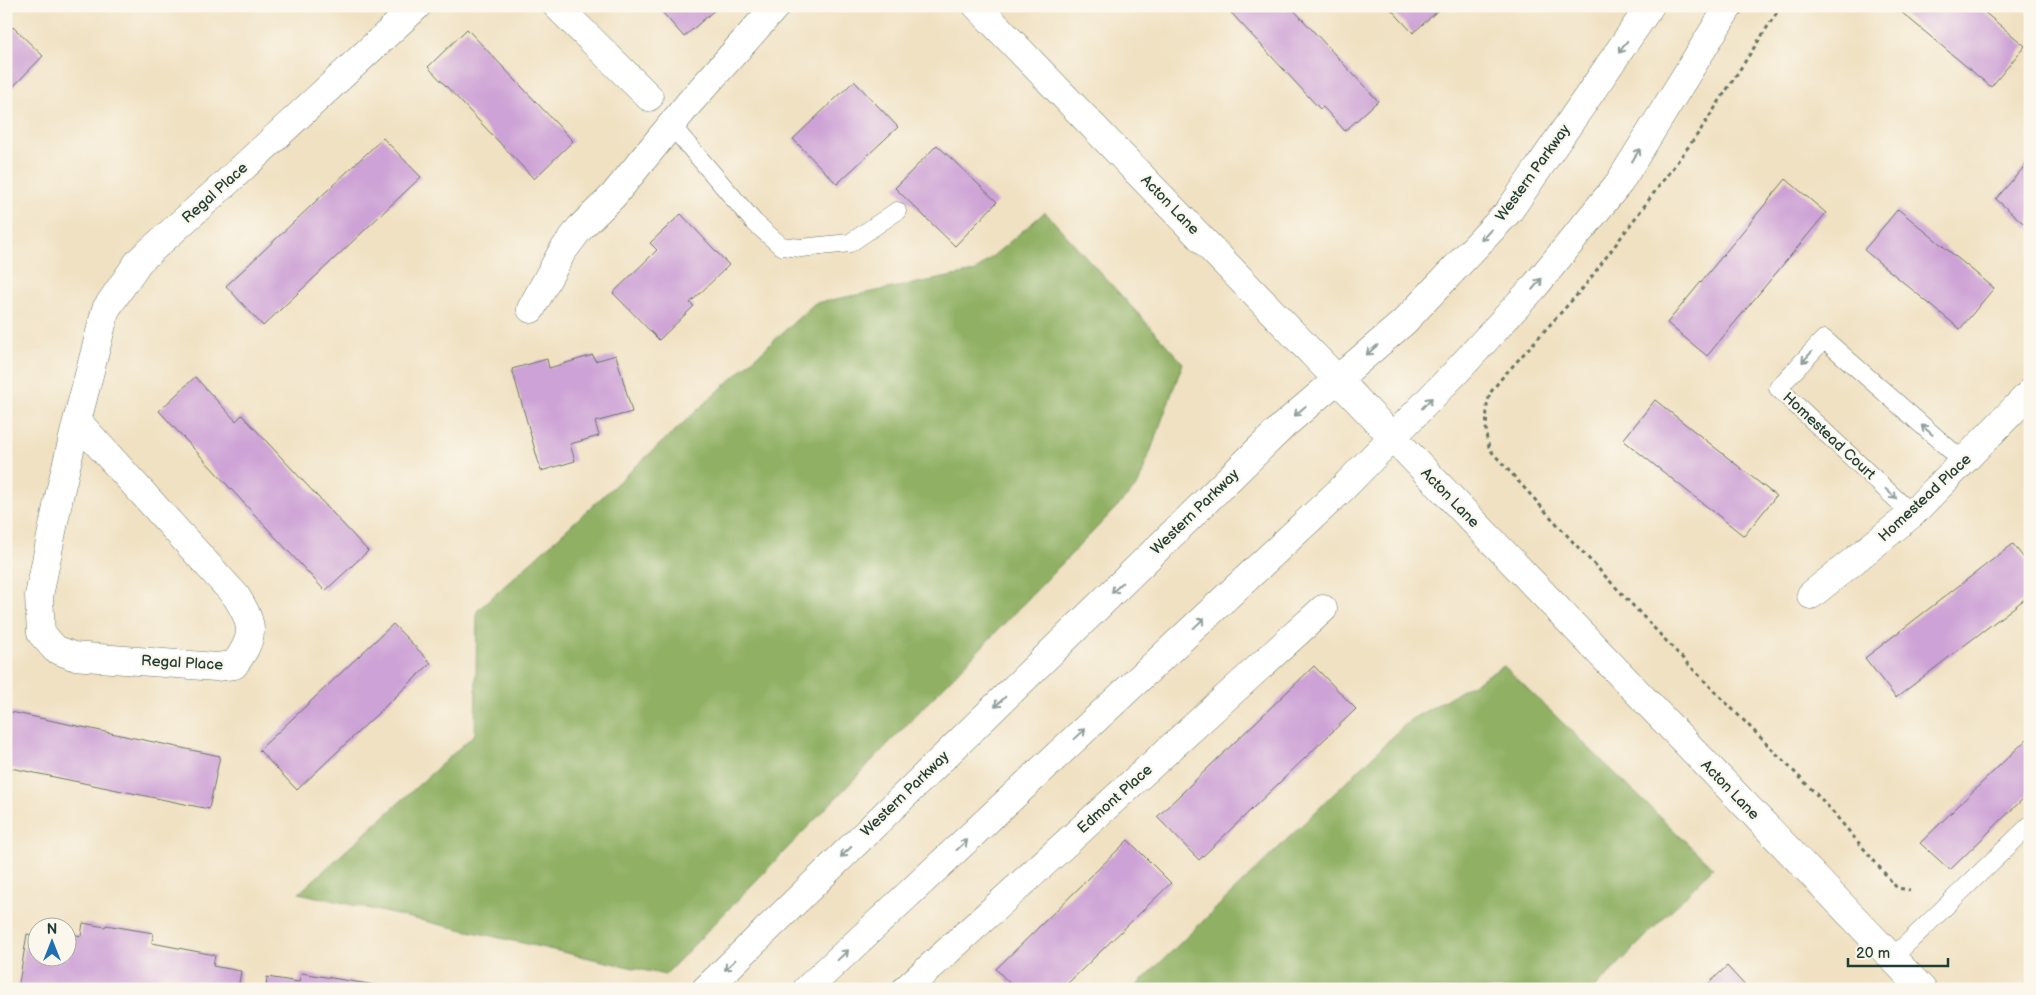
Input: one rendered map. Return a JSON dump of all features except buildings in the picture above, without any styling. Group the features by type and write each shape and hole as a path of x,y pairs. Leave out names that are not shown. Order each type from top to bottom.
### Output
{"main road":[{"name":"Regal Place","path":"77,421 236,596 246,611 251,632 246,649 234,665 216,667 73,656 54,649 42,633 39,596 60,492 77,421 106,309 139,261 226,184 417,6"},
{"path":"557,6 649,97"},
{"path":"531,309 562,252 580,228 613,196 671,125 776,6"},
{"name":"Acton Lane","path":"977,6 1922,989"},
{"name":"Western Parkway","path":"706,989 1283,426 1404,322 1509,211 1650,6"},
{"path":"807,989 1342,489 1393,438 1535,286 1619,183 1729,6"},
{"name":"Homestead Place","path":"1812,594 1912,514 2030,393"},
{"name":"Edmont Place","path":"906,989 1323,609"}],"lane":[{"path":"671,125 754,222 781,246 801,248 850,244 897,211"},
{"name":"Homestead Court","path":"1912,514 1778,388 1824,339 1964,462"},
{"path":"1892,958 2030,825"}],"path":[{"path":"1501,379 1490,393 1486,422 1488,447 1499,462 1687,663 1826,804 1897,888 1910,890"}],"green space":[{"path":"1045,212 1183,363 1138,485 665,975 299,893 475,734 477,611 815,303 974,272"},
{"path":"1504,666 1713,868 1594,989 1133,989 1410,720"}]}
